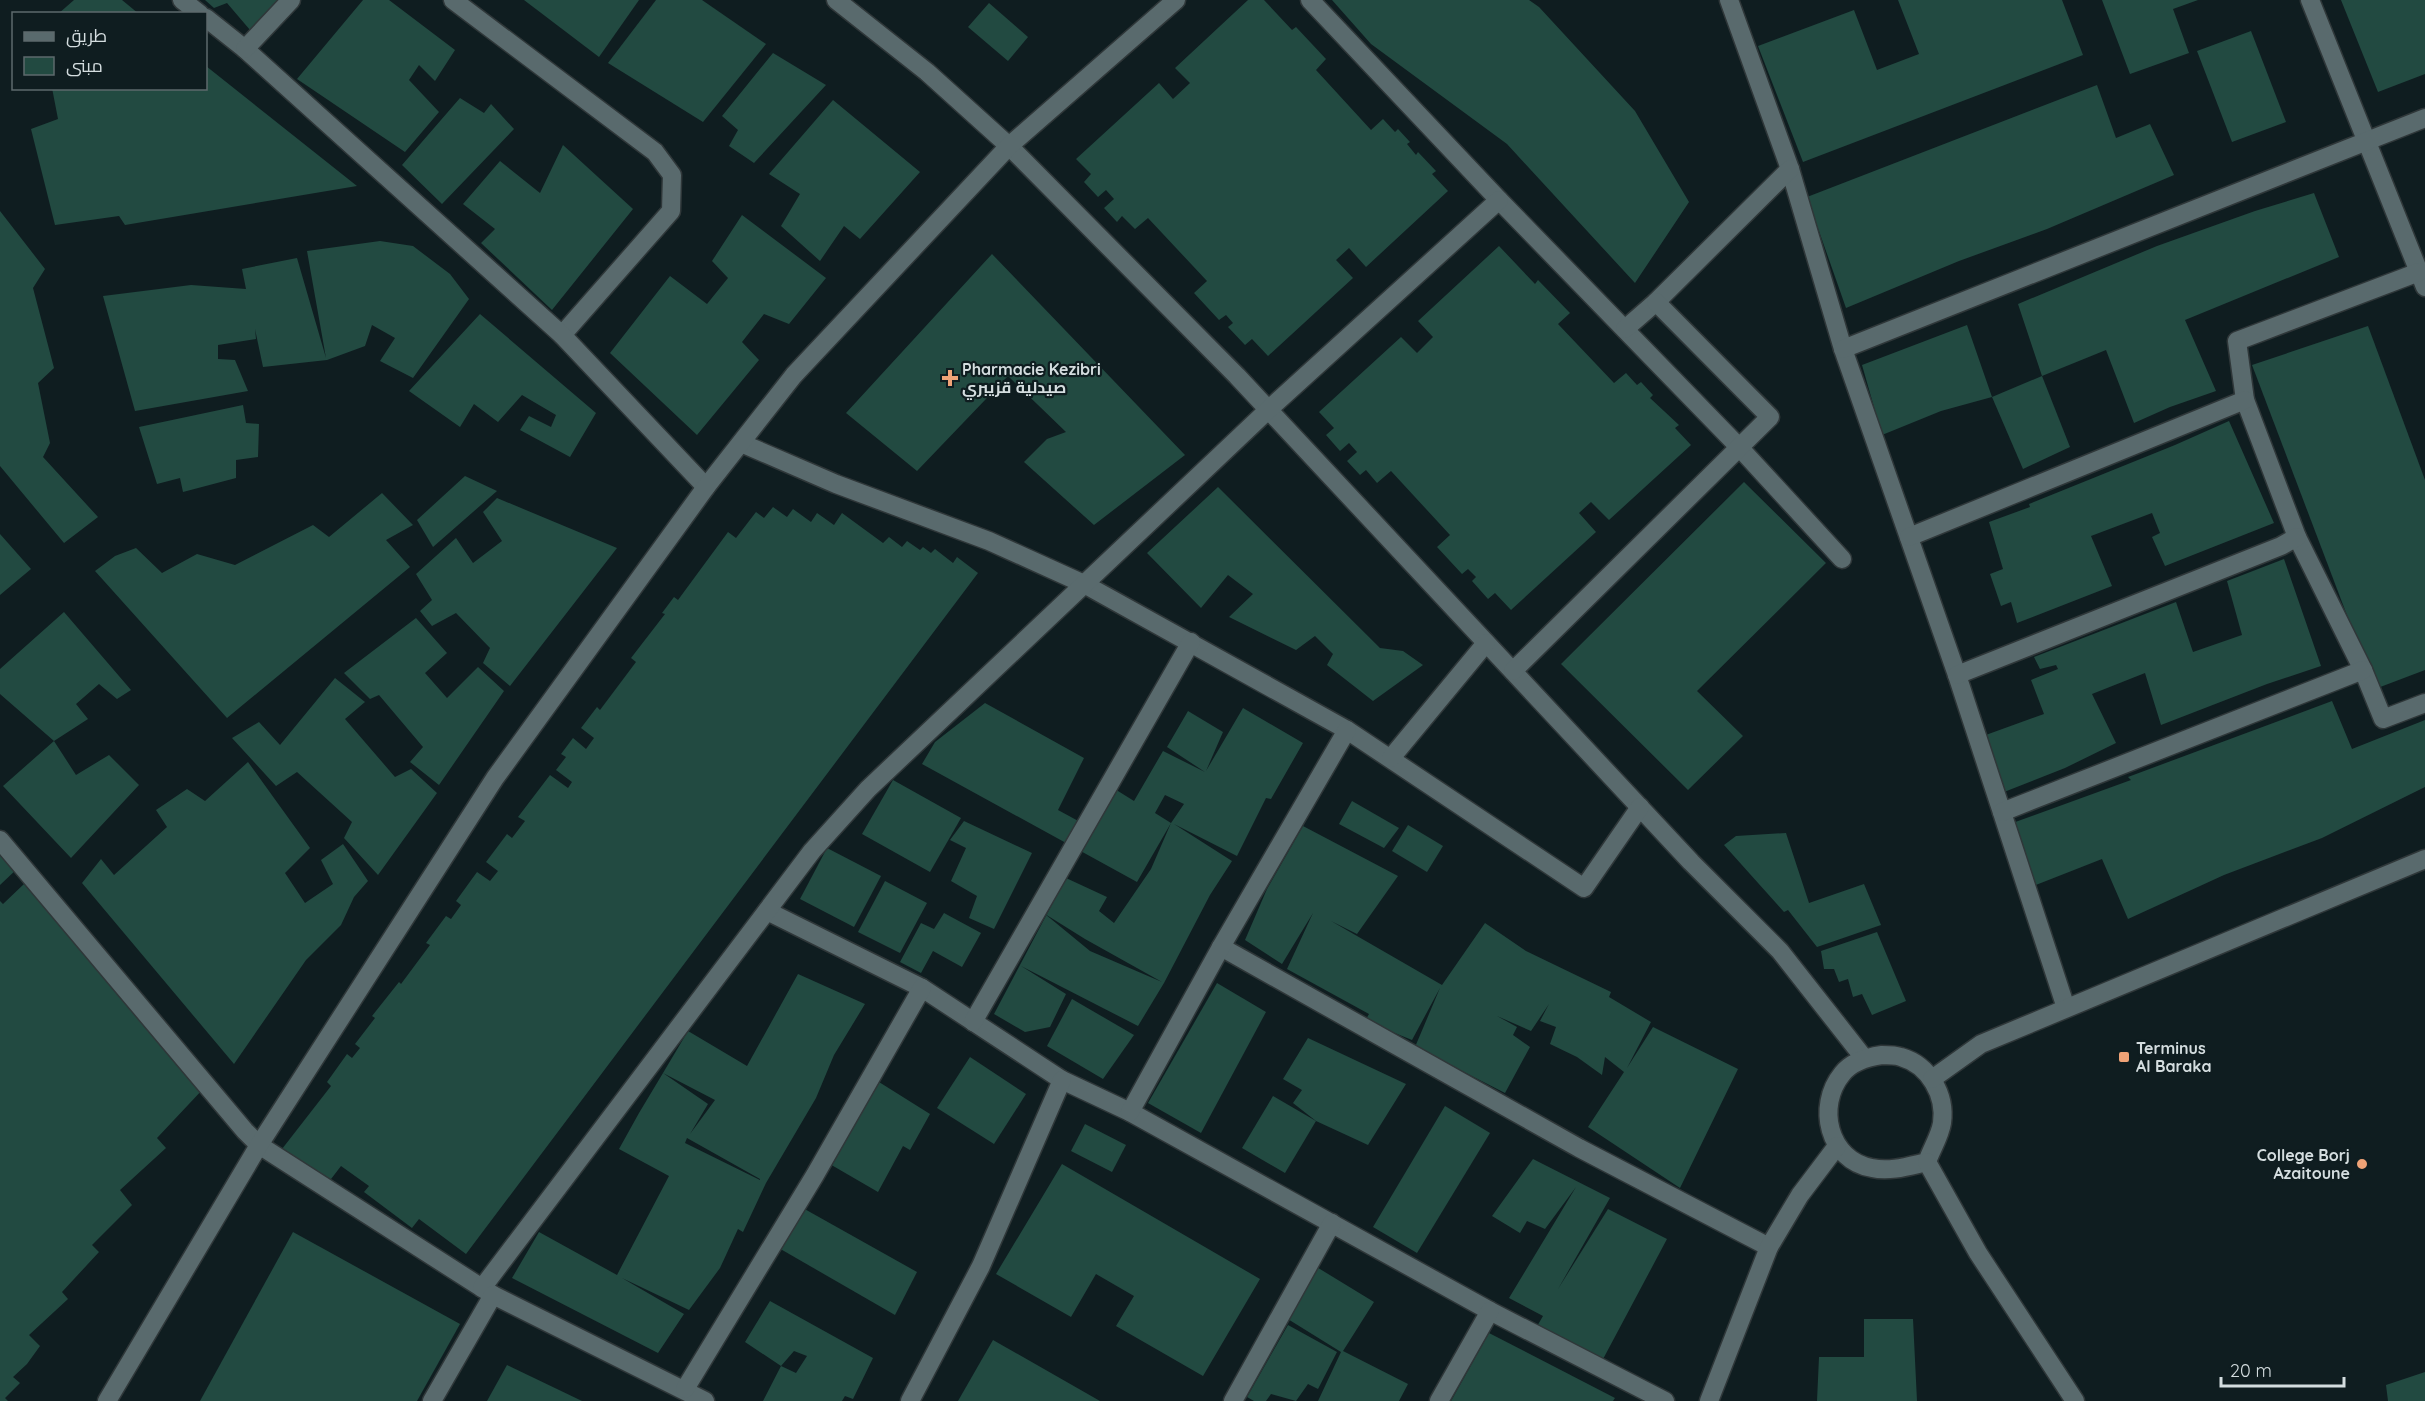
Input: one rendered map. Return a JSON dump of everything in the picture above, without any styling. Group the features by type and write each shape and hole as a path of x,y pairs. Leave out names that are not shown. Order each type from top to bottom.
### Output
{"street":[{"path":"183,0 198,12"},
{"path":"245,49 291,0"},
{"path":"453,0 655,152 672,175 671,211 562,334"},
{"path":"836,0 927,72 1009,146 1268,410 1640,807 1780,951 1864,1058"},
{"path":"108,1401 259,1145 495,778 706,487 794,375 1009,146 1176,0"},
{"path":"1310,0 1499,200 1739,447 1842,559"},
{"path":"1729,0 1790,169 1843,349 1957,675 2066,1008"},
{"path":"2310,0 2422,280 2238,341 2245,400 2297,537 2363,670 2383,719 2425,702"},
{"path":"207,19 245,49 562,334 706,487"},
{"path":"1843,349 2425,118"},
{"path":"1625,329 1656,302 1790,169"},
{"path":"432,1401 487,1292 767,911 813,851 868,789 1268,410 1499,200"},
{"path":"1513,671 1770,417 1656,302"},
{"path":"1909,537 2245,400"},
{"path":"741,443 836,484 989,541 1084,584 1347,730 1584,888 1640,807"},
{"path":"1957,675 2282,546 2297,537"},
{"path":"973,1022 1191,642"},
{"path":"1391,758 1486,643"},
{"path":"2002,812 2363,670"},
{"path":"1130,1112 1221,947 1347,730"},
{"path":"0,840 259,1145 487,1292 705,1401"},
{"path":"1932,1079 1981,1044 2425,859"},
{"path":"767,911 922,988 1062,1080 1130,1112 1490,1311 1665,1401"},
{"path":"1221,947 1580,1148 1769,1247"},
{"path":"685,1389 815,1174 922,988"},
{"path":"1882,1055 1901,1057 1918,1065 1932,1079 1942,1100 1942,1124 1927,1162 1894,1169 1871,1168 1851,1160 1837,1146 1827,1120 1830,1094 1843,1072 1864,1058 1882,1055"},
{"path":"910,1401 981,1266 1062,1080"},
{"path":"1709,1401 1769,1247 1800,1195 1837,1146"},
{"path":"1927,1162 1978,1253 2075,1401"},
{"path":"1233,1401 1332,1223"},
{"path":"1439,1401 1490,1311"}],"building":[{"path":"74,0 122,0 137,12 60,12"},
{"path":"205,0 279,0 256,37 227,3 214,8"},
{"path":"363,0 389,0 455,50 435,81 419,65 409,80 439,112 405,152 297,79"},
{"path":"524,0 639,0 599,57"},
{"path":"656,0 702,0 766,44 703,122 608,63"},
{"path":"1248,0 1264,0 1292,30 1296,27 1326,59 1316,70 1371,130 1383,119 1395,132 1398,129 1410,142 1407,144 1416,155 1418,152 1436,171 1432,174 1448,191 1366,267 1349,248 1336,260 1353,278 1268,356 1252,339 1245,345 1228,327 1233,323 1226,315 1219,320 1194,293 1207,281 1148,218 1135,229 1122,216 1117,222 1104,208 1114,199 1106,190 1098,197 1084,182 1091,174 1076,159 1159,83 1173,99 1190,83 1175,68"},
{"path":"1332,0 1529,0 1539,7 1635,111 1689,202 1635,283 1507,144 1371,44"},
{"path":"1898,0 2062,0 2083,55 1803,162 1758,46 1854,10 1877,70 1919,54"},
{"path":"2102,0 2198,0 2173,9 2189,53 2130,74"},
{"path":"2341,0 2425,0 2425,74 2378,92"},
{"path":"989,3 1028,37 1008,61 968,27"},
{"path":"2251,31 2286,122 2232,142 2197,51"},
{"path":"773,53 826,85 754,163 729,146 738,130 722,116"},
{"path":"207,67 357,186 125,225 119,216 55,225 31,129 58,119 52,90 207,90"},
{"path":"2097,85 2116,138 2150,124 2174,175 2047,229 1959,261 1846,308 1807,197"},
{"path":"460,98 484,113 491,104 514,129 442,204 402,165"},
{"path":"833,100 920,172 860,239 844,226 820,261 781,226 800,194 769,174"},
{"path":"563,145 633,209 552,310 481,243 495,229 463,204 500,161 540,193"},
{"path":"2314,193 2339,257 2185,320 2216,391 2170,407 2134,423 2106,350 2042,376 2018,304 2157,246 2255,211"},
{"path":"0,211 45,269 33,288 54,368 38,383 50,443 43,457 98,517 64,543 0,466"},
{"path":"742,215 826,278 789,324 764,314 742,342 759,360 697,435 610,353 670,276 707,304 728,278 712,261"},
{"path":"380,241 413,246 450,274 469,299 413,378 380,361 395,338 372,325 365,346 327,360 263,367 255,329 256,339 218,345 218,359 235,360 248,391 135,411 103,296 191,285 246,289 242,269 297,258 326,358 307,251"},
{"path":"1499,246 1535,284 1538,280 1570,313 1558,324 1614,383 1626,373 1637,385 1641,382 1653,395 1650,398 1679,425 1675,428 1691,445 1609,520 1591,502 1579,513 1596,532 1511,610 1495,593 1488,599 1472,581 1476,577 1468,569 1462,574 1437,547 1450,535 1391,471 1377,483 1366,470 1360,475 1347,461 1357,452 1349,443 1340,451 1326,435 1334,428 1319,412 1401,337 1417,353 1433,337 1418,321"},
{"path":"992,254 1185,455 1094,525 1024,462 1047,439 1066,432 1008,376 917,471 846,413"},
{"path":"480,314 596,413 570,457 520,430 529,416 551,427 556,415 522,395 498,422 474,404 460,427 409,391"},
{"path":"1967,325 1992,397 1941,411 1882,435 1862,365"},
{"path":"2368,326 2425,480 2425,670 2375,689 2252,365"},
{"path":"2042,376 2070,447 2023,469 1992,397"},
{"path":"243,405 246,423 259,424 258,457 236,460 236,478 183,492 180,478 157,484 139,427"},
{"path":"2229,421 2274,523 2165,566 2152,537 2160,533 2152,513 2091,536 2112,586 2017,623 2011,602 2001,606 1990,574 2003,569 1989,522 2030,507 2029,504"},
{"path":"465,476 497,491 433,547 417,520"},
{"path":"1744,482 1826,563 1697,691 1743,736 1688,790 1561,664"},
{"path":"1218,487 1380,648 1403,651 1423,665 1373,701 1327,665 1333,654 1315,636 1296,650 1229,617 1253,594 1228,575 1201,608 1147,553"},
{"path":"382,493 413,525 386,540 410,567 227,718 95,571 115,556 136,548 162,573 197,554 235,565 313,525 329,537"},
{"path":"497,498 617,548 510,686 483,663 490,648 456,613 432,626 420,611 432,600 416,574 456,538 473,563 502,541 483,512"},
{"path":"773,507 787,517 793,509 811,522 817,513 834,525 842,513 883,543 889,537 902,547 907,541 920,550 923,547 931,553 935,549 953,563 957,557 978,573 466,1254 419,1219 412,1228 364,1192 369,1186 341,1166 328,1183 282,1149 331,1086 327,1082 347,1054 352,1058 360,1048 355,1044 375,1018 372,1016 399,982 401,984 430,945 426,943 446,916 451,919 461,905 456,901 477,872 490,881 498,871 486,862 507,834 512,838 525,821 518,817 550,775 568,788 572,782 556,770 566,757 561,754 573,738 586,749 594,738 581,728 597,707 600,710 636,662 631,658 665,614 662,613 674,597 678,600 728,532 736,538 756,512 764,518"},
{"path":"0,534 31,569 0,595"},
{"path":"2284,559 2321,666 2161,725 2145,673 2092,694 2116,743 2065,768 1999,794 1983,736 2044,714 2031,680 2058,669 2056,665 2040,669 2034,657 2176,602 2193,652 2242,635 2227,581"},
{"path":"64,612 131,690 117,699 99,684 76,704 88,719 54,741 0,694 0,669"},
{"path":"416,618 447,653 425,673 447,698 478,667 504,691 439,785 410,762 423,747 379,695 370,699 344,673"},
{"path":"335,678 365,702 345,719 395,777 411,769 437,793 378,875 344,838 352,822 297,772 276,786 232,738 259,722 280,745"},
{"path":"2332,701 2352,749 2425,720 2425,787 2322,838 2224,875 2128,919 2102,859 2028,888 2007,825 2131,780 2128,777"},
{"path":"985,703 1084,758 1058,810 1082,823 1110,786 1134,801 1163,751 1205,772 1167,747 1188,711 1223,732 1206,771 1243,708 1303,743 1271,799 1266,798 1237,856 1174,824 1232,861 1210,895 1164,983 1138,1026 1021,966 1066,994 1050,1027 1025,1032 994,1014 1046,915 1066,878 1107,897 1099,911 1114,923 1151,869 1171,823 1137,882 922,764 935,742","holes":["1165,795 1184,804 1171,823 1155,813","1046,915 1162,982 1090,951"]},
{"path":"54,741 76,775 109,755 139,785 71,858 3,786"},
{"path":"248,762 310,848 285,873 305,903 333,884 321,860 343,844 368,881 354,897 341,925 306,960 234,1064 82,883 101,859 114,875 167,827 156,810 187,789 205,801"},
{"path":"893,780 961,818 930,872 862,834"},
{"path":"1352,801 1399,828 1384,848 1339,824"},
{"path":"964,821 1032,853 994,929 969,918 977,896 951,881 966,848 950,840"},
{"path":"1408,825 1443,846 1427,872 1392,851"},
{"path":"1303,826 1398,876 1357,934 1331,921 1442,985 1485,923 1526,951 1611,992 1609,997 1651,1022 1627,1068 1653,1027 1738,1069 1680,1188 1588,1127 1624,1072 1605,1057 1602,1075 1577,1057 1550,1044 1556,1027 1540,1021 1549,1004 1531,1031 1497,1016 1517,1027 1513,1035 1530,1047 1505,1093 1415,1047 1440,988 1412,1040 1365,1021 1369,1014 1287,969 1313,913 1282,964 1245,940 1267,889"},
{"path":"1786,833 1809,903 1864,884 1881,925 1817,947 1788,910 1784,912 1724,845 1736,836"},
{"path":"0,847 18,868 0,885"},
{"path":"827,848 881,876 854,927 800,899"},
{"path":"885,881 927,903 900,953 858,932"},
{"path":"24,884 204,1088 157,1138 166,1148 120,1190 132,1205 92,1245 99,1252 62,1292 68,1299 29,1335 40,1346 27,1364 13,1377 20,1383 5,1398 8,1401 0,1401 0,901 3,904"},
{"path":"944,913 981,933 962,967 933,951 921,973 900,962 921,923 934,929"},
{"path":"1877,932 1906,1001 1872,1015 1862,994 1853,997 1848,979 1839,982 1834,969 1824,969 1821,951"},
{"path":"798,974 865,1004 834,1055 816,1098 766,1183 743,1232 738,1229 720,1268 689,1310 622,1278 684,1314 658,1353 512,1278 539,1232 617,1275 669,1176 619,1149 639,1113 688,1031 747,1066","holes":["663,1073 715,1100 690,1134 708,1104","687,1138 760,1179 685,1143"]},
{"path":"1217,983 1266,1012 1201,1133 1148,1103"},
{"path":"1072,999 1134,1035 1103,1079 1047,1046"},
{"path":"1308,1038 1406,1084 1368,1145 1316,1121 1293,1103 1302,1090 1283,1079"},
{"path":"970,1057 1026,1094 994,1144 937,1108"},
{"path":"871,1077 930,1114 910,1150 903,1146 878,1192 828,1163"},
{"path":"1273,1096 1316,1121 1285,1173 1242,1148"},
{"path":"1445,1106 1490,1133 1417,1253 1373,1227"},
{"path":"1085,1124 1126,1145 1112,1172 1071,1151"},
{"path":"1533,1159 1610,1198 1558,1289 1608,1209 1667,1239 1602,1361 1536,1328 1543,1316 1509,1298 1576,1187 1545,1229 1527,1221 1520,1233 1492,1216"},
{"path":"1062,1164 1260,1279 1203,1376 1116,1326 1134,1296 1096,1274 1071,1317 996,1274"},
{"path":"801,1207 917,1272 895,1315 777,1247"},
{"path":"293,1232 460,1324 417,1401 200,1401"},
{"path":"1315,1266 1374,1302 1343,1351 1408,1384 1399,1401 1318,1401 1341,1352 1283,1316"},
{"path":"770,1301 873,1358 853,1399 845,1396 842,1401 763,1401 781,1366 745,1342","holes":["794,1351 807,1356 796,1373 781,1366"]},
{"path":"1864,1319 1913,1319 1917,1401 1817,1401 1819,1357 1864,1357"},
{"path":"1288,1325 1337,1352 1318,1389 1308,1384 1296,1401 1271,1394 1266,1401 1254,1401 1247,1397"},
{"path":"1489,1333 1615,1398 1613,1401 1451,1401"},
{"path":"993,1340 1100,1401 958,1401"},
{"path":"507,1365 582,1401 487,1401"},
{"path":"2425,1372 2425,1401 2388,1401 2386,1385"}],"place":[{"name":"Pharmacie Kezibri صيدلية قزيبري","path":"950,378"},
{"name":"Terminus Al Baraka","path":"2124,1057"},
{"name":"College Borj Azaitoune","path":"2362,1164"}]}
